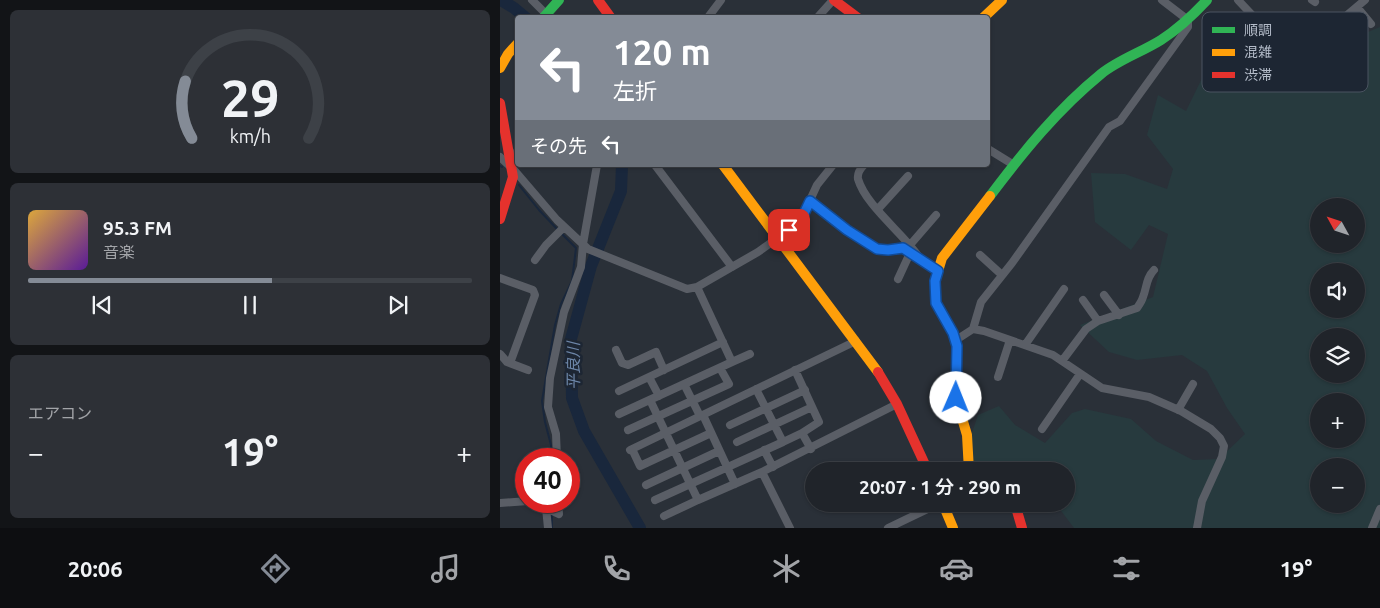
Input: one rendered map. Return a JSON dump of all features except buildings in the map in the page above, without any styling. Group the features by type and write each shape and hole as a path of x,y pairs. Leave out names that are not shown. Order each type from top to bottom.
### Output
{"street":[{"path":"532,0 545,15"},
{"path":"547,15 559,0"},
{"path":"598,0 609,15"},
{"path":"710,15 720,0"},
{"path":"820,15 833,0 854,15"},
{"path":"987,15 1002,0"},
{"path":"968,462 967,435 956,398 956,340 936,303 935,281 942,258 1014,165 1060,111 1102,74 1161,40 1188,20 1207,0"},
{"path":"1238,0 1249,12"},
{"path":"1351,12 1365,0"},
{"path":"956,340 973,329 981,302 1109,127 1120,121 1188,27 1188,20 1167,1"},
{"path":"1357,7 1361,12"},
{"path":"1368,20 1371,24"},
{"path":"500,68 515,46"},
{"path":"500,103 513,177 500,219"},
{"path":"990,150 1014,165"},
{"path":"500,157 563,227 586,247 687,289 697,287 732,267 778,239 800,222 816,185 831,167"},
{"path":"511,168 515,157"},
{"path":"557,448 556,434 548,407 550,378 564,312 581,267 586,247 597,167"},
{"path":"656,167 732,267"},
{"path":"724,167 879,373 897,404 924,462"},
{"path":"823,167 827,172"},
{"path":"862,167 859,170 858,177 867,197 922,262 938,271"},
{"path":"878,209 908,176"},
{"path":"810,201 847,230 877,249 910,249"},
{"path":"898,279 910,249 936,215"},
{"path":"535,260 563,227"},
{"path":"980,255 1002,275"},
{"path":"1062,361 1086,328 1098,321 1137,308 1144,296 1150,274 1154,270"},
{"path":"500,278 533,290 535,295 510,363"},
{"path":"697,287 732,362"},
{"path":"1025,345 1064,289"},
{"path":"1104,294 1119,315"},
{"path":"1083,300 1098,321"},
{"path":"973,329 1053,355 1102,388 1150,397 1211,429 1220,438 1224,446 1222,457 1202,501 1197,528"},
{"path":"998,376 1010,340"},
{"path":"711,433 640,466 631,450 856,341"},
{"path":"619,391 722,342"},
{"path":"616,350 622,363 628,365 656,352 664,370"},
{"path":"500,354 510,363 528,370"},
{"path":"619,414 750,354"},
{"path":"628,430 729,384 720,368"},
{"path":"655,500 802,433 819,422 796,370"},
{"path":"1042,428 1080,374"},
{"path":"649,377 659,396"},
{"path":"684,384 711,433 735,484"},
{"path":"1178,410 1193,384"},
{"path":"756,389 783,442"},
{"path":"730,425 805,390"},
{"path":"650,400 698,500"},
{"path":"664,516 773,468 897,404"},
{"path":"737,442 812,407"},
{"path":"802,433 811,449"},
{"path":"764,450 773,468"},
{"path":"646,484 720,451"},
{"path":"762,472 790,528"},
{"path":"500,503 515,502"},
{"path":"1372,528 1380,509"},
{"path":"888,528 921,512"},
{"path":"946,512 953,528"},
{"path":"1017,512 1022,528"},
{"path":"548,513 548,528"}],"green space":[{"path":"1380,27 1380,528 1074,528 1062,512 1075,512 1075,462 971,462 972,433 978,415 999,406 1015,425 1045,443 1072,413 1085,409 1131,419 1156,441 1193,460 1219,459 1245,434 1227,408 1207,371 1182,355 1137,360 1109,352 1080,325 1153,297 1168,234 1149,225 1131,250 1095,222 1091,173 1125,174 1167,189 1173,169 1147,135 1158,95 1186,111 1202,78 1202,92 1368,92 1368,32"}],"waterway":[{"name":"平良川","path":"501,0 522,15"},
{"name":"平良川","path":"622,167 621,191 591,266 571,339 572,398 584,431 640,528"},
{"path":"519,185 558,230"},
{"path":"551,448 542,401 555,325 561,304 572,281 576,248 561,233"},
{"path":"552,513 552,528"}],"traffic: fast":[{"path":"546,15 559,0"},
{"path":"990,196 1042,132 1085,87 1115,64 1167,36 1185,22 1207,0"}],"traffic: slow":[{"path":"986,15 1002,0"},
{"path":"500,68 515,46"},
{"path":"724,167 878,372"},
{"path":"968,462 967,435 956,398 957,346 953,333 936,303 935,281 942,258 990,196"},
{"path":"946,512 953,528"}],"traffic: jam":[{"path":"598,0 609,15"},
{"path":"834,0 854,15"},
{"path":"500,103 513,177 500,219"},
{"path":"878,372 897,404 924,462"},
{"path":"1017,512 1022,528"}],"route":[{"path":"789,230 800,222 810,201 847,230 877,249 903,248 938,271 935,281 936,303 953,333 957,346 956,398"}]}
